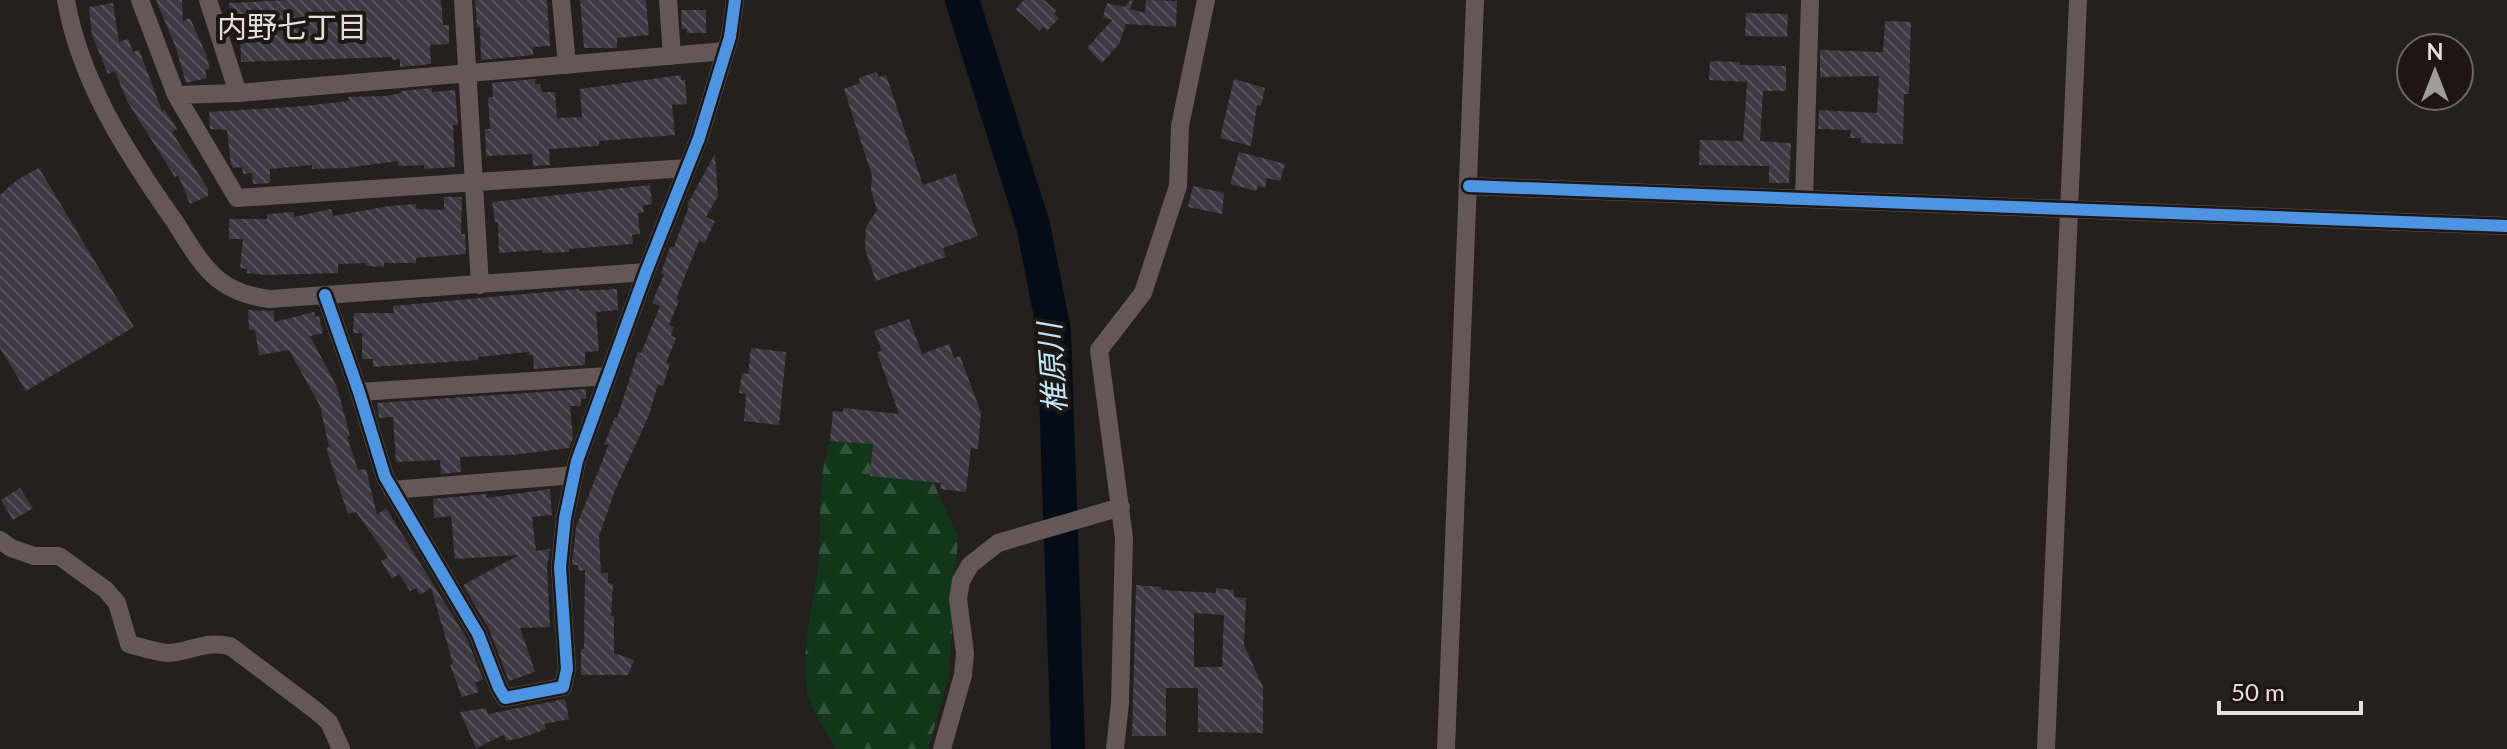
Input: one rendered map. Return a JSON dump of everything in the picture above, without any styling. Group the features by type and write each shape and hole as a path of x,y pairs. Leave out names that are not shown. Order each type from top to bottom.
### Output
{"street":[{"path":"66,0 75,42 97,96 149,184 206,268 220,281 252,297 270,299 646,272"},
{"path":"140,0 176,95 237,198 687,168"},
{"path":"208,0 238,93"},
{"path":"463,0 480,285"},
{"path":"561,0 567,65"},
{"path":"668,0 672,56"},
{"path":"325,295 385,477 478,634 505,698 563,687 567,669 560,567 565,518 574,475 646,272 687,168 730,37 735,0"},
{"path":"1115,749 1120,703 1124,538 1099,350 1143,293 1178,186 1180,126 1206,0"},
{"path":"1446,749 1475,0"},
{"path":"1804,198 1810,0"},
{"path":"2046,749 2078,0"},
{"path":"176,95 238,93 725,51"},
{"path":"1469,186 2507,226"},
{"path":"359,392 608,376"},
{"path":"392,490 574,475"},
{"path":"942,749 963,675 965,653 958,599 961,581 970,565 998,543 1121,507"},
{"path":"0,540 11,548 34,556 59,556 106,590 117,603 129,644 168,653 201,644 230,646 329,722 341,749"}],"green space":[{"path":"854,414 929,473 958,537 949,676 928,749 837,749 817,717 807,691 805,667 818,565 822,479 829,446 836,431"}],"building":[{"path":"156,0 182,0 183,21 190,18 206,54 210,69 205,70 207,78 186,83 176,48"},
{"path":"441,0 443,25 449,25 449,44 430,45 431,64 400,67 400,59 392,60 392,57 241,62 240,28 230,28 229,3"},
{"path":"475,0 547,0 550,46 533,47 533,55 481,60"},
{"path":"580,0 646,0 649,35 617,38 617,48 584,48"},
{"path":"1024,0 1044,0 1059,18 1047,31 1043,27 1040,31 1016,9"},
{"path":"1131,0 1130,9 1145,13 1146,0 1177,1 1176,27 1126,24 1119,44 1102,63 1087,48 1112,20 1103,17 1107,3 1124,7"},
{"path":"113,3 119,42 128,39 133,52 139,50 162,111 164,109 177,129 172,132 208,189 208,196 190,204 178,175 175,177 127,101 115,71 108,74 92,35 89,7"},
{"path":"681,10 706,10 706,33 687,33 687,29 682,29"},
{"path":"1746,13 1788,14 1787,37 1745,36"},
{"path":"1885,21 1911,22 1909,94 1904,94 1903,144 1861,143 1861,138 1850,138 1851,130 1818,129 1819,110 1877,113 1879,76 1820,77 1820,50 1883,52"},
{"path":"1710,61 1786,66 1786,91 1763,91 1760,141 1791,143 1789,183 1769,183 1769,166 1699,165 1700,140 1743,141 1747,82 1709,80"},
{"path":"876,72 879,77 886,75 923,185 955,174 978,236 943,248 946,257 876,281 865,249 866,227 877,210 871,191 872,176 844,89 860,83 859,78"},
{"path":"681,75 681,80 685,80 687,104 672,105 675,135 599,141 599,146 549,149 550,165 533,166 532,154 486,156 485,129 490,129 488,97 493,97 492,83 535,79 542,92 555,92 557,118 582,117 580,89"},
{"path":"1234,79 1265,88 1261,106 1257,105 1251,146 1220,138"},
{"path":"432,88 432,92 455,90 458,125 453,125 455,167 424,169 424,165 398,166 398,161 346,168 312,169 312,165 270,169 270,183 253,184 252,173 243,174 242,167 233,168 231,164 227,130 210,129 209,112 304,106 349,101 348,97 387,96 401,91"},
{"path":"1239,152 1285,164 1280,181 1267,178 1265,188 1258,186 1256,191 1230,184"},
{"path":"715,154 718,196 706,217 715,221 705,243 699,241 676,299 679,301 669,325 674,327 671,336 676,338 666,363 670,364 663,386 658,384 649,415 616,488 599,536 601,573 608,573 608,583 613,584 611,616 614,616 614,653 634,660 628,675 581,675 585,570 579,571 578,565 572,565 576,527 609,444 604,445 617,418 638,352 641,353 660,306 652,303 664,274 661,273 670,247 674,247 687,205"},
{"path":"39,168 134,327 26,391 0,348 0,195 17,180"},
{"path":"650,185 652,204 643,205 644,212 638,213 640,234 632,235 633,244 569,249 569,252 499,253 498,222 495,222 492,202"},
{"path":"1193,186 1224,193 1222,214 1188,207"},
{"path":"444,197 462,197 461,234 465,234 466,254 416,258 416,263 384,263 384,267 366,266 366,263 338,264 338,273 266,275 247,273 247,269 240,268 243,239 229,239 229,219 267,219 267,214 294,212 294,217 331,209 333,216 416,204 416,209 444,210"},
{"path":"579,289 617,289 618,310 596,312 599,351 585,352 585,365 534,369 533,355 529,352 478,357 478,360 373,367 373,359 362,359 362,333 353,333 354,313 394,313 393,306"},
{"path":"248,310 274,311 274,322 314,312 315,317 319,316 323,333 310,336 337,387 350,436 347,437 358,470 366,469 377,515 386,508 467,639 483,679 475,683 479,692 462,697 450,665 453,663 431,588 420,595 416,588 410,591 399,574 392,579 381,561 388,557 356,512 348,514 326,448 329,447 320,406 289,350 259,355 255,330 249,330"},
{"path":"909,319 922,354 949,344 954,358 960,356 981,413 978,449 971,448 966,492 940,489 941,483 870,476 873,444 830,441 833,411 843,412 844,408 899,414 877,352 882,351 874,331"},
{"path":"751,348 786,352 779,425 744,421 746,394 739,393 742,373 748,374"},
{"path":"586,389 586,399 581,399 581,406 570,406 573,438 569,448 460,457 461,472 441,474 440,460 396,462 393,417 379,418 377,403"},
{"path":"20,488 33,508 13,520 1,500"},
{"path":"550,489 552,515 532,517 536,551 550,549 547,567 550,627 520,628 535,672 509,681 489,629 463,585 519,555 455,559 451,516 434,518 433,499 486,494 486,498"},
{"path":"1136,585 1161,587 1161,590 1216,593 1216,588 1234,590 1234,597 1246,598 1244,645 1263,687 1263,733 1198,732 1198,688 1166,688 1166,736 1132,736","holes":["1194,613 1224,615 1222,667 1194,667"]},
{"path":"565,699 569,719 544,724 546,729 521,738 506,741 504,735 476,748 460,712 486,708 488,714"}],"waterway":[{"name":"椎原川","path":"962,0 1033,225 1054,331 1068,749"}],"cycle path":[{"path":"325,295 385,477 478,634 505,698 563,687 567,669 560,567 565,518 577,461 699,138 730,37 735,0"},
{"path":"1469,186 2507,226"}],"district":[{"name":"内野七丁目","path":"292,28"}]}
